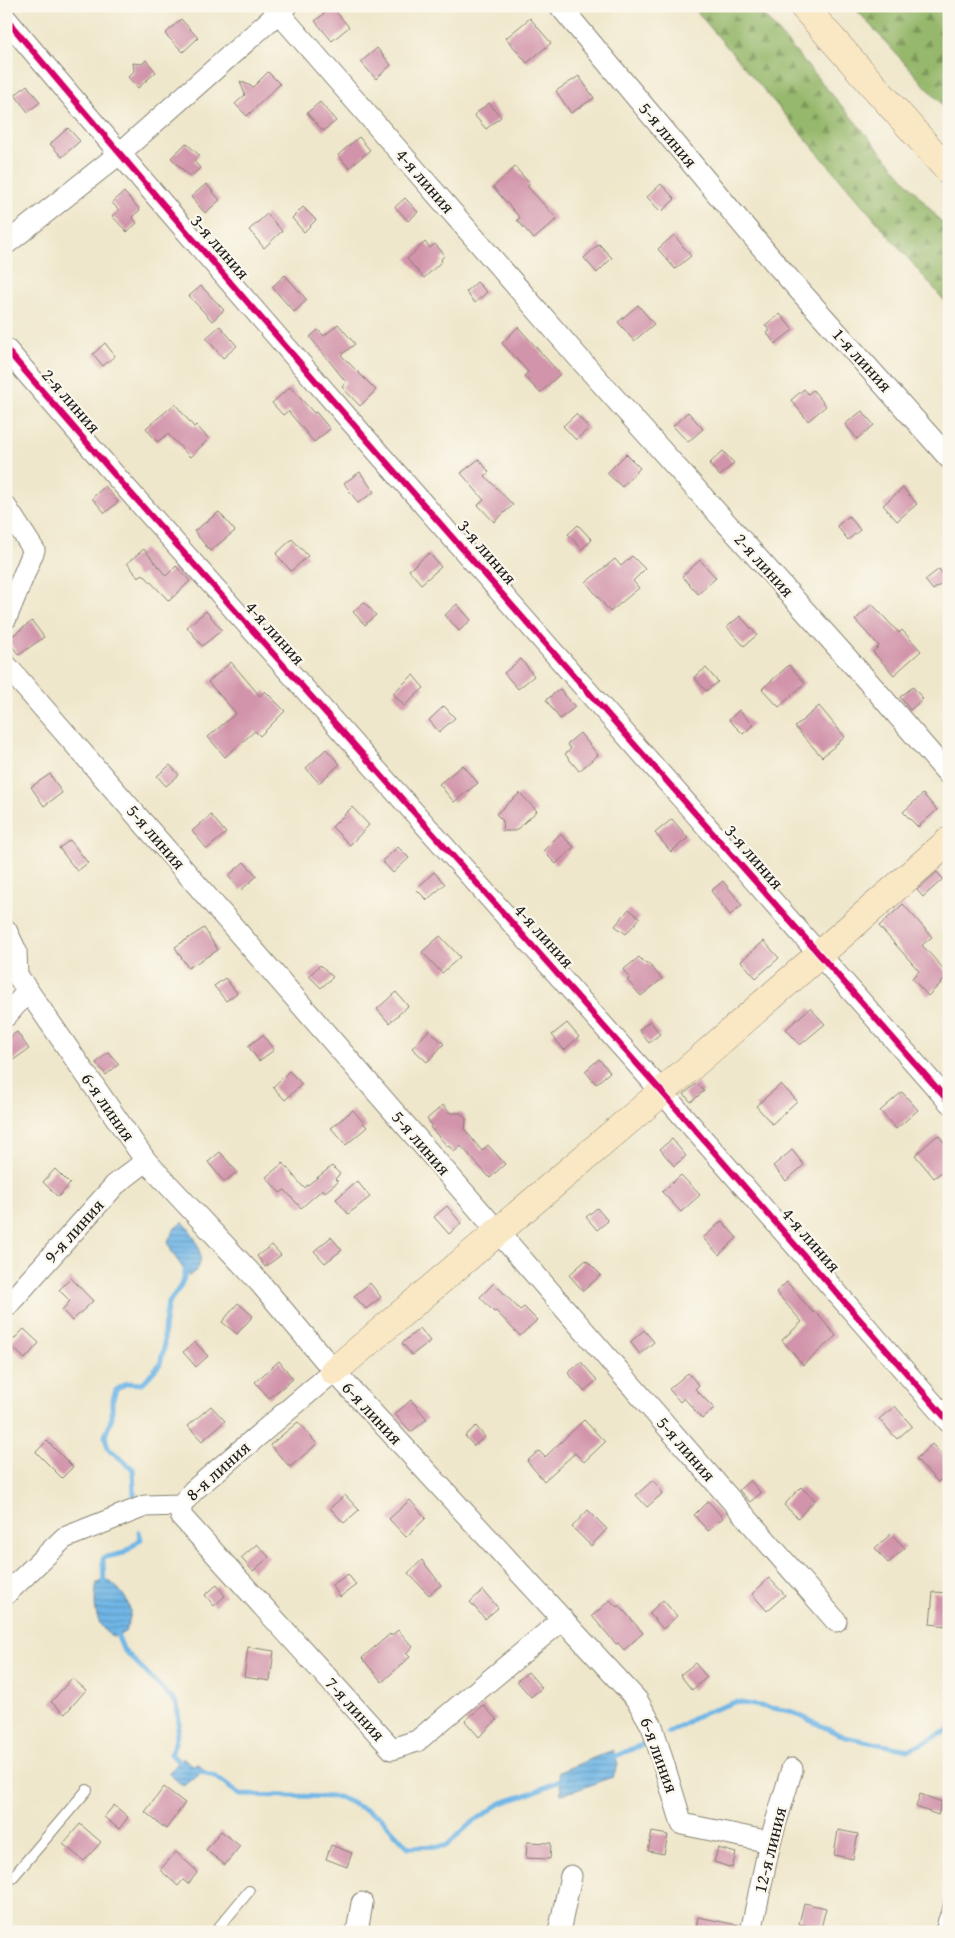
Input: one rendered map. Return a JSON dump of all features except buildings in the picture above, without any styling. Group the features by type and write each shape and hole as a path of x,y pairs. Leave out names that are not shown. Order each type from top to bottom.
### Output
{"street":[{"name":"5-я линия","path":"560,6 775,263"},
{"path":"803,6 949,171"},
{"path":"6,244 119,154 279,8"},
{"name":"4-я линия","path":"279,8 577,356"},
{"name":"3-я линия","path":"6,19 119,154 949,1102"},
{"name":"1-я линия","path":"775,263 949,458"},
{"name":"2-я линия","path":"6,349 113,473"},
{"name":"2-я линия","path":"577,356 881,696 949,775"},
{"name":"4-я линия","path":"113,473 662,1092 949,1422"},
{"path":"6,507 34,550 6,618"},
{"name":"5-я линия","path":"6,665 836,1621"},
{"path":"334,1371 662,1092 949,841"},
{"path":"6,930 16,951 17,980 6,1016"},
{"name":"6-я линия","path":"17,980 146,1161 260,1283 334,1371 638,1700 652,1726 682,1824 770,1842"},
{"name":"9-я линия","path":"6,1307 115,1185 146,1161"},
{"name":"8-я линия","path":"10,1590 64,1538 145,1506 181,1504 194,1490 334,1371"},
{"name":"7-я линия","path":"181,1504 181,1516 392,1749 417,1741 563,1619"},
{"name":"12-я линия","path":"751,1932 770,1842 792,1769"},
{"path":"559,1932 571,1876"},
{"path":"357,1932 362,1903"},
{"path":"945,1932 949,1920"}],"lane":[{"path":"6,1885 87,1790"},
{"path":"215,1932 249,1891"},
{"path":"945,1932 949,1903"}],"green space":[{"path":"692,6 756,6 949,231 949,306"},
{"path":"853,6 937,6 949,15 949,112"}],"water":[{"path":"183,1222 197,1244 200,1257 198,1268 189,1276 172,1253 168,1241 175,1228"},
{"path":"108,1580 124,1595 130,1610 130,1618 125,1632 113,1637 102,1627 95,1606 97,1583"},
{"path":"613,1750 618,1765 613,1777 561,1794 559,1772"},
{"path":"183,1758 193,1765 199,1764 204,1770 183,1786 168,1773"}],"waterway":[{"path":"134,1495 133,1469 108,1448 105,1436 112,1417 112,1402 116,1390 127,1383 142,1384 160,1364 164,1348 164,1329 168,1303 180,1287 186,1266"},
{"path":"104,1587 103,1559 124,1553 141,1539 139,1532"},
{"path":"116,1631 123,1649 177,1704 179,1724 171,1754 185,1765"},
{"path":"668,1733 699,1715 735,1702 790,1711 845,1737 908,1750 949,1730"},
{"path":"609,1759 648,1742"},
{"path":"195,1769 214,1776 240,1795 339,1797 380,1817 408,1847 446,1846 470,1824 501,1803 565,1779"}],"cycle path":[{"path":"6,19 357,428 949,1102"},
{"path":"6,349 113,473 662,1092 949,1422"}]}
